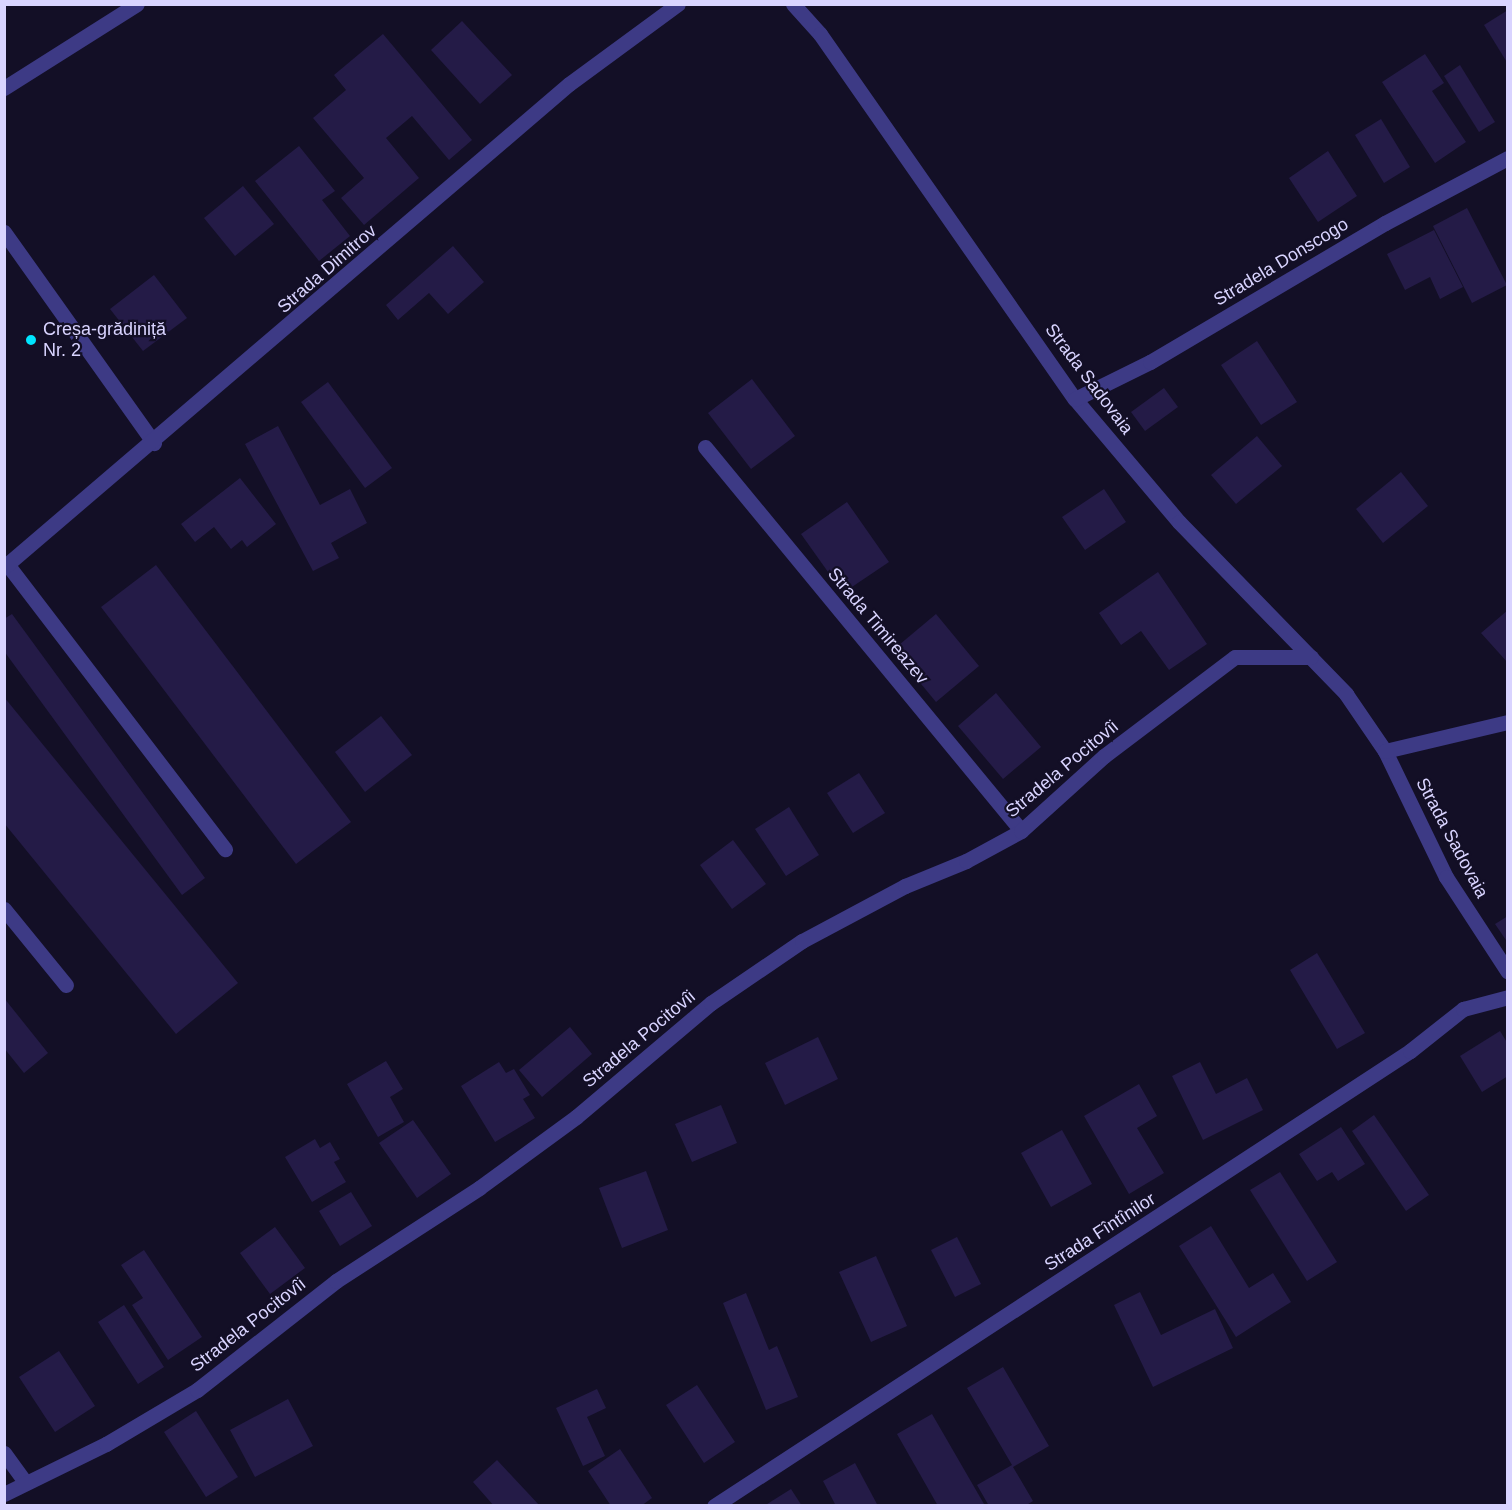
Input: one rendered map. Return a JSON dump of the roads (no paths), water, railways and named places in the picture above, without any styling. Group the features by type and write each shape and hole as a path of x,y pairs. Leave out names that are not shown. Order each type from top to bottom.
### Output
{"street":[{"path":"4,88 60,57 137,4"},
{"name":"Strada Dimitrov","path":"6,566 154,443 569,84 678,4"},
{"name":"Strada Sadovaia","path":"793,4 820,34 1075,399 1179,522 1346,694 1385,751 1446,877 1508,972"},
{"name":"Stradela Donscogo","path":"1075,399 1150,362 1385,223 1508,158"},
{"path":"4,232 154,443"},
{"name":"Strada Timireazev","path":"705,447 1021,831"},
{"path":"6,566 225,849"},
{"name":"Stradela Pocitovîi","path":"4,1494 106,1444 197,1390 336,1281 478,1188 576,1118 711,1003 802,940 904,886 966,861 1021,831 1104,756 1234,657 1311,657"},
{"path":"1385,751 1508,722"},
{"path":"4,909 66,985"},
{"name":"Strada Fîntînilor","path":"714,1506 1400,1058 1463,1009 1508,997"},
{"path":"4,1454 26,1483"}],"place":[{"name":"Creșa-grădiniță Nr. 2","path":"31,340"}]}
